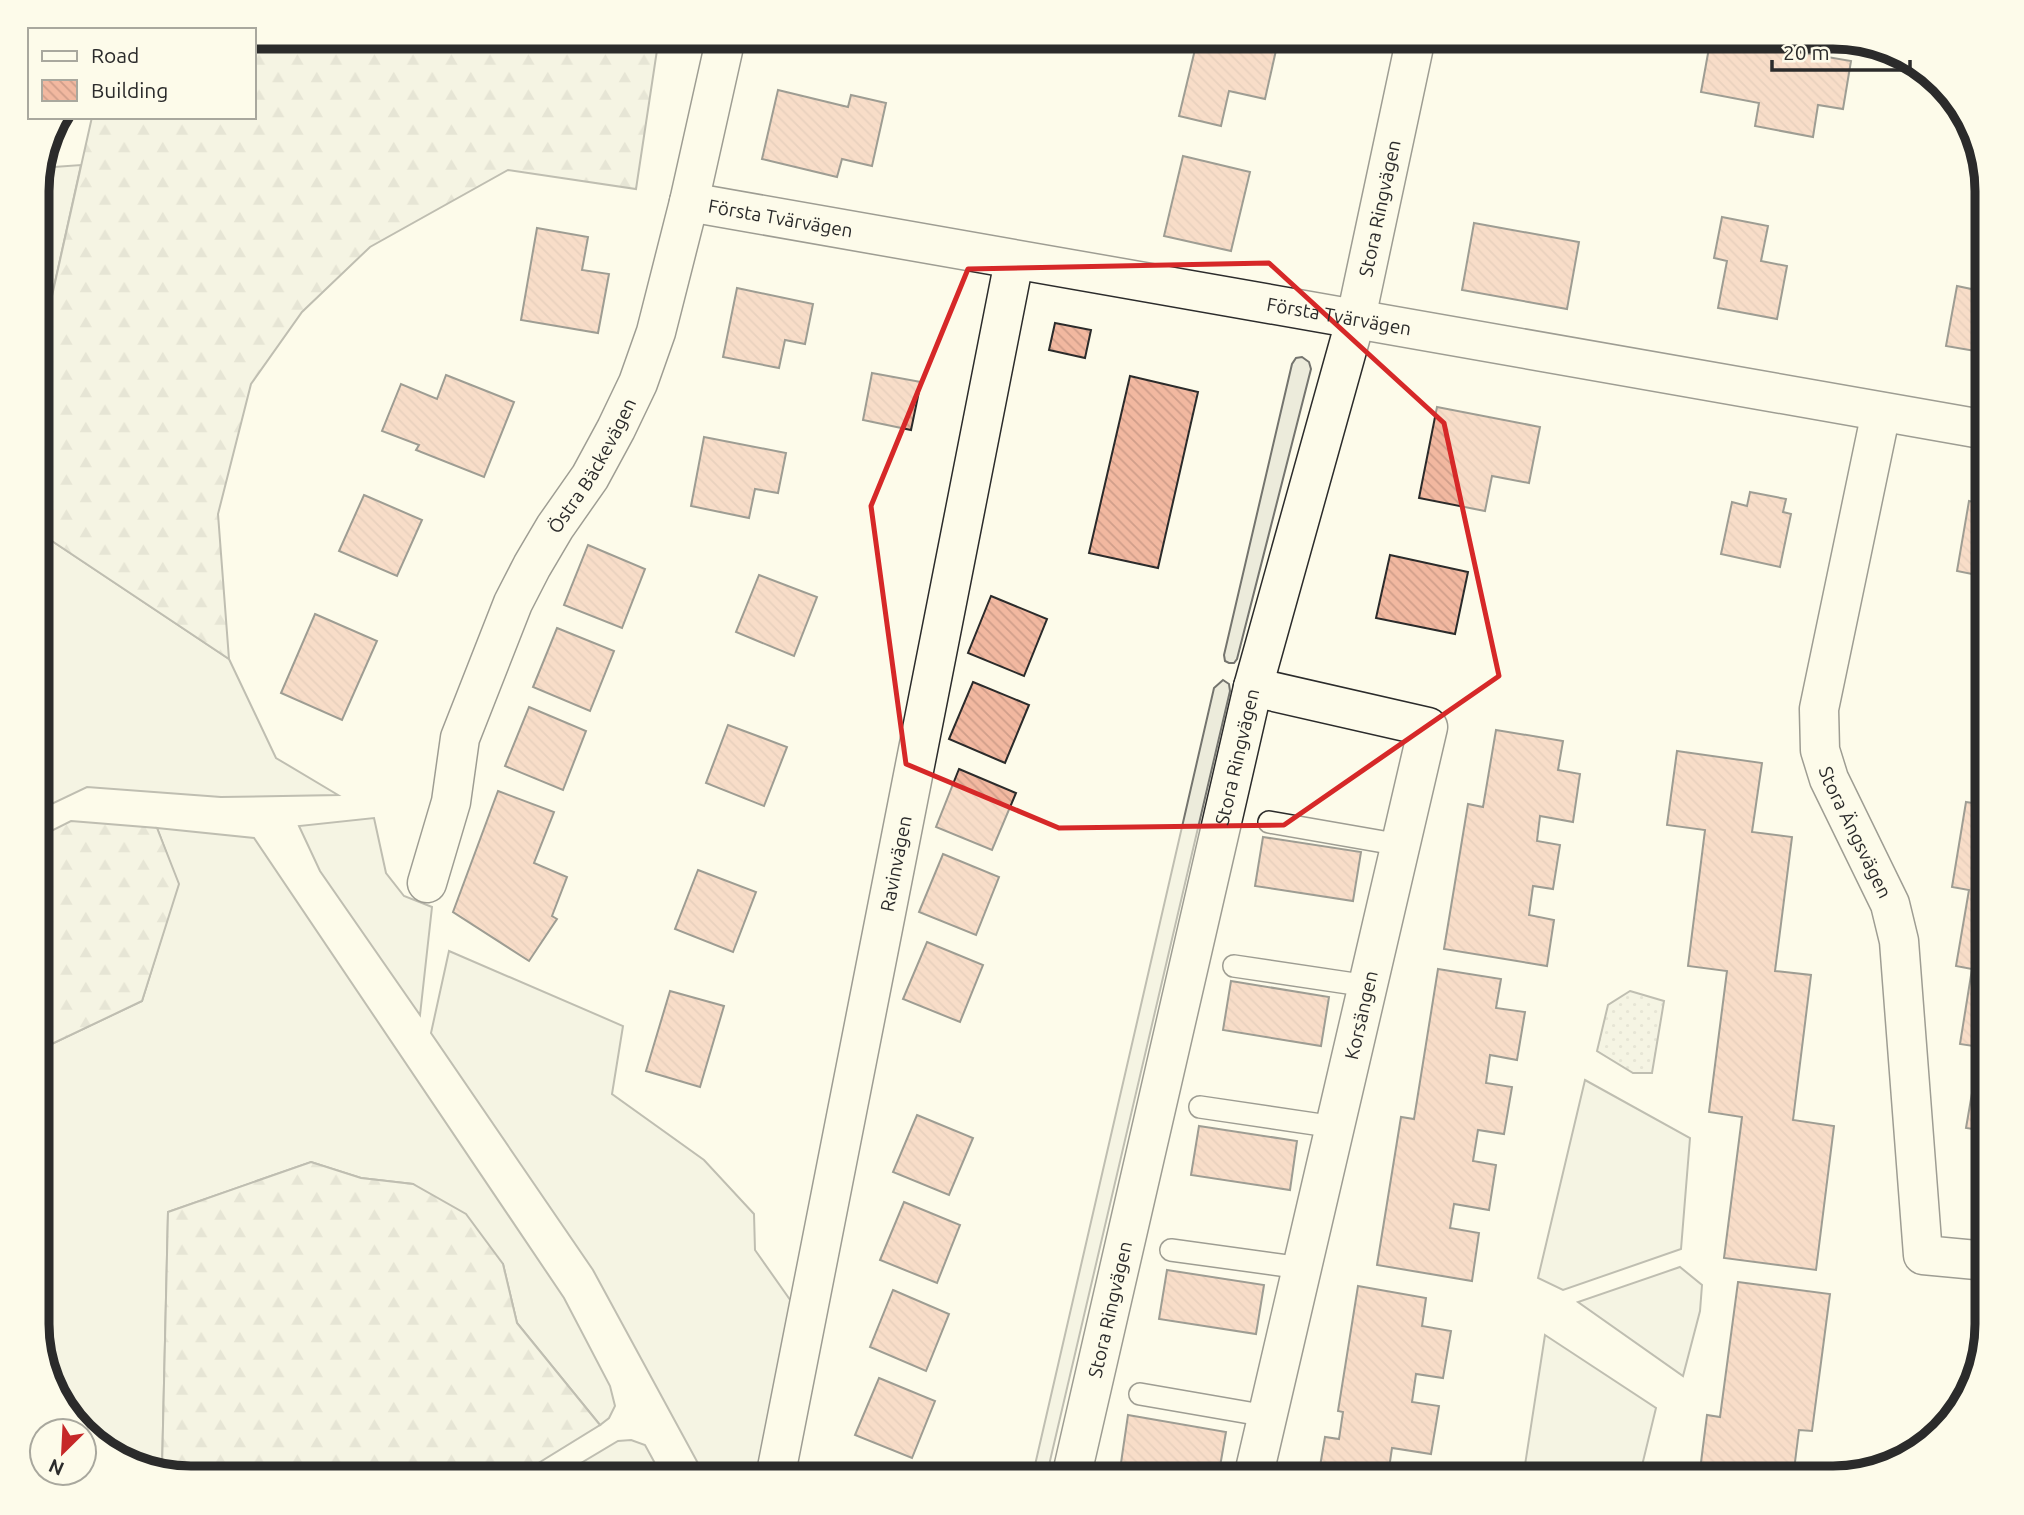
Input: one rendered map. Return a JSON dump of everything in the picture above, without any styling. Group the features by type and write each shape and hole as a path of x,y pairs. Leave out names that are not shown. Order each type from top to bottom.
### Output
{"street":[{"name":"Östra Bäckevägen","path":"427,883 451,802 460,738 519,591 555,527 590,477 638,383 656,332 723,49"},
{"name":"Stora Ringvägen","path":"1074,1466 1252,687 1356,318 1413,49"},
{"name":"Första Tvärvägen","path":"689,202 1975,428"},
{"name":"Ravinvägen","path":"777,1466 1014,261"},
{"name":"Stora Ängsvägen","path":"1881,412 1819,709 1820,750 1829,779 1890,904 1899,941 1923,1255 1975,1260"},
{"name":"Korsängen","path":"1252,687 1428,727 1256,1466"}],"lane":[{"path":"1269,822 1401,845"},
{"path":"1234,966 1368,986"},
{"path":"1200,1107 1335,1127"},
{"path":"1171,1250 1302,1268"},
{"path":"1140,1394 1267,1416"}],"highlighted area":[{"path":"1269,263 1444,423 1499,676 1284,825 1059,828 906,764 871,506 968,269"}],"green space":[{"path":"256,49 657,49 636,189 508,170 370,247 302,312 251,384 218,514 229,659 49,539 49,309 92,119 256,119"},
{"path":"81,165 49,309 49,181 51,167"},
{"path":"1302,357 1309,362 1311,369 1237,659 1234,663 1229,663 1225,661 1224,655 1292,364 1296,358"},
{"path":"49,539 229,659 276,758 338,795 221,797 87,787 49,805"},
{"path":"1223,680 1229,684 1230,691 1049,1466 1035,1466 1214,688"},
{"path":"374,818 386,873 404,896 432,907 420,1015 320,871 299,826"},
{"path":"71,821 157,828 179,884 142,1001 49,1045 49,832"},
{"path":"157,828 254,838 564,1298 610,1386 615,1406 609,1418 600,1425 517,1323 503,1264 413,1184 361,1178 311,1162 168,1212 162,1463 136,1455 104,1437 98,1431 98,1417 83,1417 73,1403 57,1370 50,1343 49,1045 142,1001 178,884"},
{"path":"449,951 623,1026 612,1094 704,1160 754,1214 755,1250 793,1304 765,1466 699,1466 593,1270 431,1033"},
{"path":"1630,991 1664,1001 1652,1073 1633,1073 1597,1051 1608,1005"},
{"path":"1585,1080 1690,1138 1681,1249 1563,1290 1538,1278"},
{"path":"311,1162 361,1178 413,1184 466,1214 503,1264 517,1323 600,1425 533,1466 191,1466 162,1463 168,1212"},
{"path":"1680,1267 1702,1285 1700,1311 1683,1376 1578,1302"},
{"path":"1545,1335 1656,1408 1642,1466 1525,1466"},
{"path":"631,1440 645,1445 656,1466 576,1466 618,1441"}],"building":[{"path":"1195,49 1276,49 1265,99 1229,91 1221,126 1179,116"},
{"path":"1709,49 1781,49 1851,61 1843,109 1818,105 1813,137 1755,126 1759,103 1701,92"},
{"path":"778,90 848,107 851,95 886,103 872,166 842,159 837,177 762,159"},
{"path":"1183,156 1250,172 1231,251 1164,236"},
{"path":"1722,217 1768,226 1761,261 1787,266 1777,319 1718,308 1727,261 1714,258"},
{"path":"1474,223 1579,242 1567,309 1462,290"},
{"path":"537,228 588,237 582,270 609,274 598,333 521,320"},
{"path":"1957,286 1975,290 1975,351 1946,346"},
{"path":"737,288 813,304 805,344 785,340 779,368 723,357"},
{"path":"1055,323 1091,330 1085,358 1049,350"},
{"path":"872,373 921,382 911,430 863,420"},
{"path":"446,375 514,402 484,477 416,450 419,445 382,431 401,384 437,399"},
{"path":"1130,376 1198,392 1158,568 1089,553"},
{"path":"1437,407 1540,427 1529,483 1492,476 1485,511 1419,498"},
{"path":"704,437 786,453 778,493 755,489 749,518 691,506"},
{"path":"1750,492 1786,499 1783,512 1791,514 1780,567 1721,554 1732,502 1747,506"},
{"path":"364,495 422,520 397,576 339,551"},
{"path":"1969,501 1975,502 1975,575 1957,571"},
{"path":"588,545 645,569 622,628 564,605"},
{"path":"1390,555 1468,572 1455,634 1376,618"},
{"path":"759,575 817,597 794,656 736,632"},
{"path":"991,596 1047,619 1024,676 968,653"},
{"path":"315,614 377,641 342,720 281,693"},
{"path":"557,628 614,651 590,711 533,687"},
{"path":"973,682 1029,705 1005,763 949,739"},
{"path":"529,707 586,731 563,790 505,766"},
{"path":"728,725 787,747 764,806 706,783"},
{"path":"1496,730 1563,741 1558,770 1580,774 1573,822 1540,816 1537,841 1560,845 1553,889 1533,886 1529,915 1554,920 1547,966 1444,949 1468,804 1483,807"},
{"path":"1677,751 1762,763 1752,832 1792,837 1775,971 1811,975 1793,1120 1834,1126 1816,1270 1724,1258 1742,1117 1709,1112 1727,971 1688,966 1705,830 1667,825"},
{"path":"959,769 1016,793 992,850 936,827"},
{"path":"498,791 554,812 534,863 567,877 552,916 557,919 529,961 453,912"},
{"path":"1966,802 1975,803 1975,1046 1960,1044 1972,969 1956,966 1969,890 1952,887"},
{"path":"1263,837 1361,852 1353,901 1255,886"},
{"path":"943,854 999,877 976,935 919,912"},
{"path":"698,870 756,892 733,952 675,929"},
{"path":"927,942 983,965 960,1022 903,999"},
{"path":"1438,969 1501,979 1496,1008 1525,1012 1517,1060 1490,1055 1486,1083 1512,1087 1504,1134 1478,1130 1473,1161 1496,1165 1489,1210 1454,1204 1450,1228 1479,1233 1472,1281 1377,1265 1401,1117 1414,1119"},
{"path":"1231,981 1329,997 1321,1046 1223,1030"},
{"path":"670,991 724,1006 700,1087 646,1071"},
{"path":"1975,1076 1975,1129 1966,1128"},
{"path":"917,1115 973,1138 949,1195 893,1172"},
{"path":"1199,1126 1297,1141 1290,1190 1191,1175"},
{"path":"904,1202 960,1225 937,1283 880,1260"},
{"path":"1167,1270 1264,1285 1256,1334 1159,1319"},
{"path":"1738,1282 1830,1294 1812,1431 1799,1430 1794,1466 1701,1466 1707,1415 1720,1417"},
{"path":"1358,1286 1426,1298 1422,1326 1451,1331 1443,1378 1416,1374 1412,1402 1439,1406 1431,1454 1392,1448 1389,1466 1320,1466 1325,1437 1339,1439 1343,1412 1338,1411"},
{"path":"893,1290 949,1314 926,1371 870,1347"},
{"path":"879,1378 935,1401 912,1458 855,1435"},
{"path":"1128,1415 1226,1432 1220,1466 1140,1466 1121,1463"}]}
